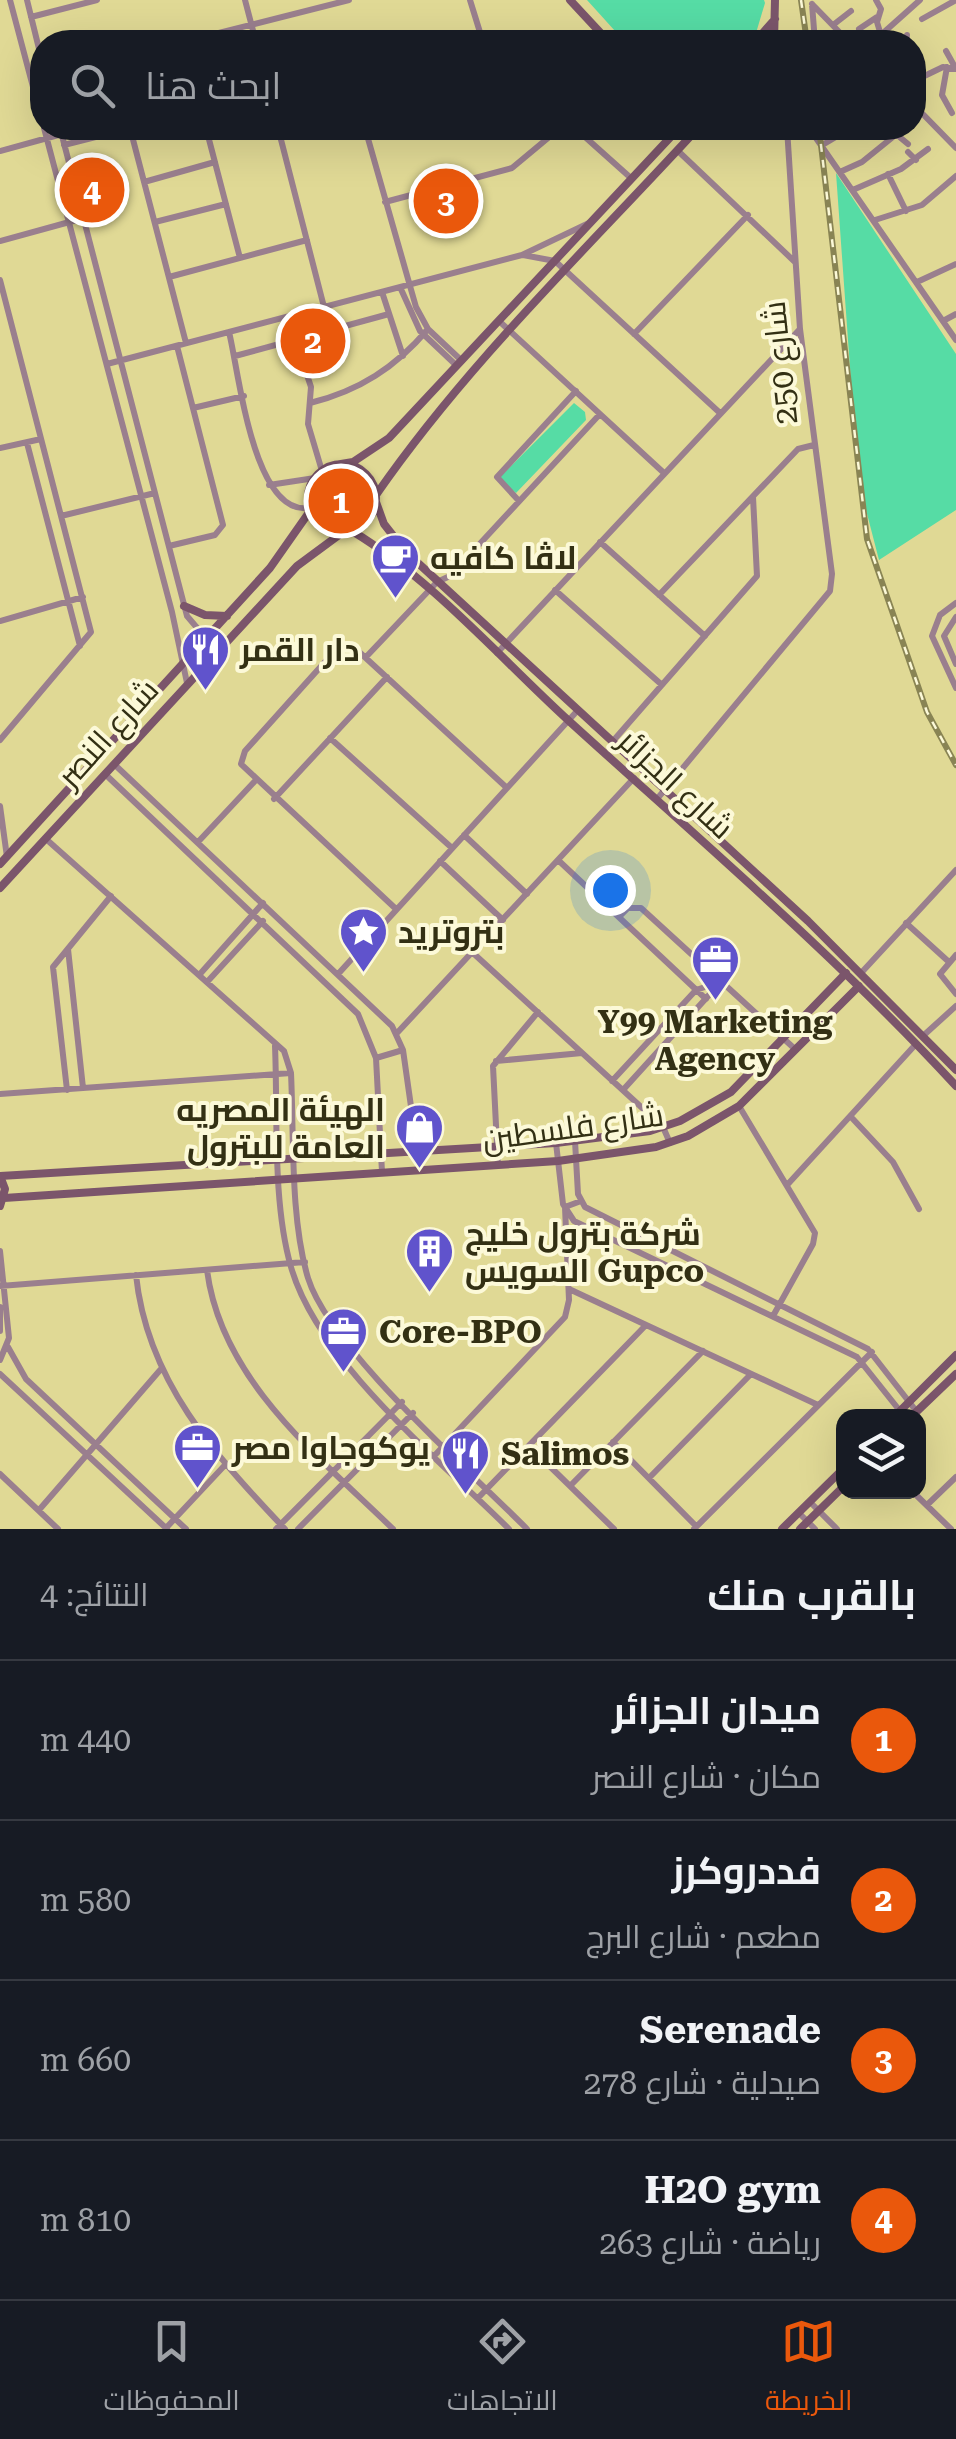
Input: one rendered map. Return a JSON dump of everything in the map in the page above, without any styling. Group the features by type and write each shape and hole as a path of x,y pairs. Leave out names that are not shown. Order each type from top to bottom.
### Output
{"street":[{"path":"10,0 30,74"},
{"path":"26,0 34,30"},
{"path":"31,17 98,0"},
{"path":"245,0 252,30"},
{"path":"231,30 349,0"},
{"path":"470,0 479,30"},
{"path":"570,0 598,30"},
{"path":"774,30 775,0"},
{"path":"876,0 880,8 880,30"},
{"path":"884,30 904,19 920,0"},
{"path":"922,19 956,0"},
{"path":"812,2 838,30"},
{"path":"812,2 813,30"},
{"path":"833,25 850,11"},
{"path":"859,29 877,17"},
{"path":"765,30 774,19"},
{"path":"946,51 953,68 942,90 952,112"},
{"path":"926,77 953,68"},
{"path":"926,118 956,148"},
{"path":"0,151 40,140"},
{"path":"48,140 142,496 186,683"},
{"path":"63,140 184,606 192,625 216,650"},
{"path":"64,145 84,140"},
{"path":"134,140 186,344"},
{"path":"209,140 240,258"},
{"path":"281,140 324,307"},
{"path":"368,140 404,286 426,332 460,363"},
{"path":"385,202 512,168 546,140"},
{"path":"588,140 632,179"},
{"path":"269,485 353,462 388,438 667,140"},
{"path":"229,332 261,470 269,485 286,504 310,510 323,527 348,531 366,522 403,454 564,270 687,140"},
{"name":"شارع 250","path":"665,789 830,591 832,574 800,329 789,140"},
{"path":"826,140 822,142 954,335"},
{"path":"842,171 887,140"},
{"path":"901,140 916,160"},
{"path":"854,189 916,160 928,149"},
{"path":"677,150 795,262"},
{"path":"144,182 215,162"},
{"path":"884,173 906,211"},
{"path":"875,220 906,211 935,196 956,176"},
{"path":"154,222 226,204"},
{"path":"634,334 748,215"},
{"path":"0,241 84,218"},
{"path":"107,364 522,255 591,223"},
{"path":"169,277 307,240"},
{"path":"522,255 555,261 720,413"},
{"path":"917,282 956,264"},
{"path":"0,280 91,632 0,740"},
{"path":"382,292 403,356"},
{"path":"235,356 390,314"},
{"path":"943,321 956,314"},
{"path":"499,321 664,473"},
{"path":"496,653 800,329"},
{"path":"310,403 355,388 403,356 426,332"},
{"path":"295,339 311,388 308,424 318,474 310,510"},
{"path":"169,546 215,535 222,525 176,346"},
{"path":"520,501 498,477 576,391"},
{"path":"193,408 244,396"},
{"path":"366,658 437,582 450,576 600,414"},
{"path":"0,448 41,439"},
{"path":"27,443 80,647"},
{"path":"659,595 798,449 814,445"},
{"path":"335,465 362,471 376,498"},
{"path":"62,516 155,493"},
{"path":"612,741 757,576 752,497"},
{"name":"شارع الجزائر","path":"376,498 395,538 437,582 862,972 956,1070"},
{"name":"شارع النصر","path":"4,861 270,568 310,510"},
{"name":"شارع الجزائر","path":"348,531 429,591 634,778 860,986 956,1086"},
{"name":"شارع النصر","path":"0,888 296,566 348,531"},
{"path":"600,542 705,636"},
{"path":"555,590 662,685"},
{"path":"0,620 83,598"},
{"path":"956,603 940,614 932,636 956,688"},
{"path":"184,606 205,615 227,616"},
{"path":"955,660 944,636 956,617"},
{"path":"396,910 255,781 241,764 245,751 340,647 351,646 506,788"},
{"path":"274,799 387,677"},
{"path":"339,973 578,710"},
{"path":"330,738 452,848"},
{"path":"114,764 339,973 398,1034 404,1050 420,1170"},
{"path":"105,774 345,997 364,1024 376,1058 382,1172"},
{"path":"398,1034 634,778"},
{"path":"198,842 255,781"},
{"path":"656,799 665,789"},
{"path":"0,806 4,861"},
{"path":"684,825 692,814"},
{"path":"464,835 527,894"},
{"path":"46,839 200,974 288,1058 304,1262 322,1309 402,1402 527,1529"},
{"path":"558,860 706,999"},
{"path":"440,861 503,920"},
{"path":"741,878 750,868"},
{"path":"862,972 955,874"},
{"path":"68,1090 52,973 111,896"},
{"path":"200,974 263,903"},
{"path":"619,917 628,908 641,908 796,1050"},
{"path":"208,982 263,921"},
{"path":"906,923 949,962"},
{"path":"68,948 84,1088"},
{"path":"473,952 663,1128 670,1144"},
{"path":"956,955 940,977 956,994"},
{"name":"شارع فلسطين","path":"279,1161 575,1141 663,1128 700,1111 745,1080 846,973"},
{"path":"612,1081 696,990 721,982"},
{"path":"622,1090 721,982"},
{"name":"شارع فلسطين","path":"280,1179 558,1160 670,1144 739,1106 860,986"},
{"path":"924,1035 956,1006"},
{"path":"498,1164 492,1073 495,1061 538,1012"},
{"path":"364,1024 380,1014"},
{"path":"275,1044 280,1179 290,1264 313,1319 352,1370 510,1529"},
{"path":"788,1184 916,1044"},
{"path":"376,1058 404,1050"},
{"path":"495,1061 582,1053"},
{"path":"0,1094 292,1073"},
{"path":"739,1106 814,1227 815,1238 773,1316"},
{"path":"700,1111 709,1124"},
{"path":"852,1118 893,1162 919,1209"},
{"path":"575,1141 580,1201"},
{"path":"435,1455 564,1317 568,1288 565,1207 556,1142"},
{"path":"279,1161 0,1176 2,1202 280,1179"},
{"path":"565,1207 580,1201"},
{"path":"580,1201 647,1240 872,1352 912,1409"},
{"path":"565,1207 582,1226 862,1361 895,1409"},
{"path":"641,1253 647,1240"},
{"path":"0,1251 8,1348 26,1378 186,1529"},
{"path":"2,1286 304,1262"},
{"path":"692,1278 698,1265"},
{"path":"208,1270 212,1301 236,1357 269,1402 333,1472 393,1529"},
{"path":"136,1275 140,1309 161,1369 188,1418 280,1527 402,1402"},
{"path":"568,1288 818,1405"},
{"path":"738,1299 744,1288"},
{"path":"0,1307 0,1331"},
{"path":"478,1498 646,1325"},
{"path":"0,1360 8,1348"},
{"path":"570,1486 703,1351"},
{"path":"614,1442 695,1528 872,1352"},
{"path":"904,1409 956,1356"},
{"path":"352,1370 363,1360"},
{"path":"38,1510 161,1369"},
{"path":"0,1374 166,1529 225,1465"},
{"path":"649,1478 751,1374"},
{"path":"919,1409 956,1374"},
{"path":"298,1529 413,1413"},
{"path":"529,1446 614,1529"},
{"path":"0,1474 58,1529"},
{"path":"782,1529 836,1476"},
{"path":"927,1505 956,1478"},
{"path":"800,1529 836,1494"},
{"path":"921,1499 951,1529"},
{"path":"810,1502 838,1529"},
{"path":"799,1512 816,1529"}],"green space":[{"path":"587,0 765,3 757,30 614,30"},
{"path":"836,173 956,354 956,510 879,560 858,479"},
{"path":"574,403 585,412 586,420 516,493 501,481 501,476"}],"railway":[{"path":"801,0 805,30"},
{"path":"820,140 867,539 927,712 956,765"}],"place":[{"name":"H2O gym","path":"92,190"},
{"name":"Serenade","path":"446,201"},
{"name":"فددروكرز","path":"313,341"},
{"name":"ميدان الجزائر","path":"341,501"},
{"name":"لاڤا كافيه","path":"395,600"},
{"name":"دار القمر","path":"205,692"},
{"name":"بتروتريد","path":"363,974"},
{"name":"Y99 Marketing Agency","path":"715,1002"},
{"name":"الهيئة المصريه العامة للبترول","path":"420,1170"},
{"name":"شركة بترول خليج السويس Gupco","path":"430,1294"},
{"name":"Core-BPO","path":"344,1374"},
{"name":"يوكوجاوا مصر","path":"197,1490"},
{"name":"Salimos","path":"466,1496"}]}
